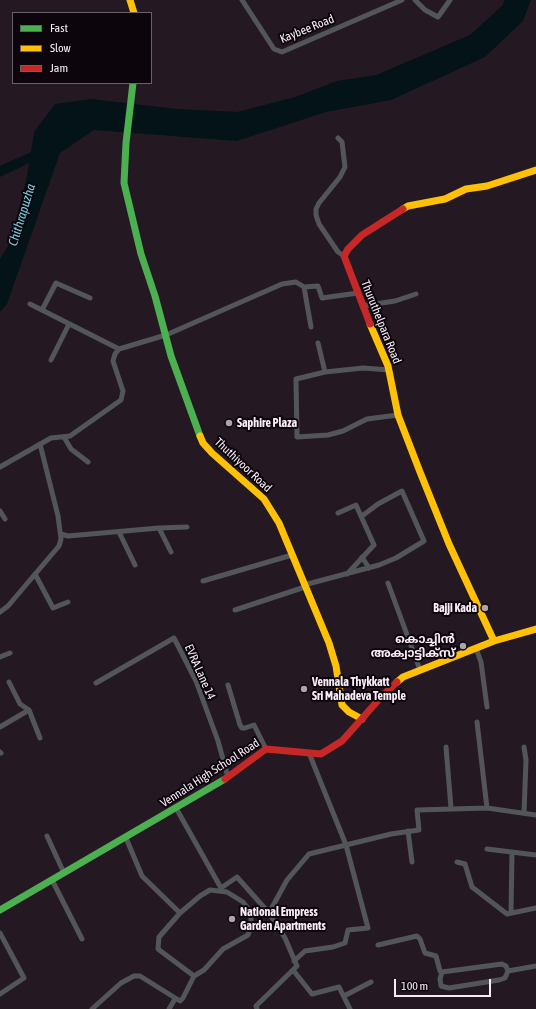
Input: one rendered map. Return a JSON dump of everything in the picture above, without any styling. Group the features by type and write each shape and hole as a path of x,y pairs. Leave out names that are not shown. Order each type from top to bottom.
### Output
{"main road":[{"path":"130,0 134,12"},
{"name":"Thuthiyoor Road","path":"133,84 126,143 124,183 141,254 155,296 176,370 203,443 212,453 264,499 279,523 329,643 336,666 342,705 349,712 362,719"},
{"path":"344,256 348,249 362,235 408,206 445,199 466,190 487,186 536,170"},
{"name":"Thuruthelpara Road","path":"344,256 362,306 389,370 398,415 449,544 494,641"},
{"name":"Vennala High School Road","path":"0,910 126,838 228,777 266,748 321,754 342,741 403,677 494,641 536,629"}],"street":[{"name":"Kaybee Road","path":"242,0 274,49 282,52 402,0"},
{"path":"415,0 425,10 438,17 450,0"},
{"path":"338,138 342,142 345,167 340,177 319,203 316,209 316,215 319,224 338,252 344,256"},
{"path":"0,467 51,438 70,436 121,400 123,391 113,361 115,354 120,349 166,335 282,284 296,282 304,287 318,286 322,298 358,293"},
{"path":"42,310 56,283 90,298"},
{"path":"304,287 312,326"},
{"path":"362,306 395,301 416,294"},
{"path":"30,304 120,349"},
{"path":"51,360 69,324"},
{"path":"318,343 325,372"},
{"path":"389,370 363,368 325,372 296,379 297,437 328,435 343,431 367,419 398,415"},
{"path":"64,437 71,449 88,462"},
{"path":"0,612 8,606 59,546 61,534 40,444"},
{"path":"235,610 305,586 369,568 396,558 424,541 402,492 378,504 362,516"},
{"path":"338,513 356,505 374,545 346,575"},
{"path":"0,511 4,519"},
{"path":"61,534 68,536 119,532 124,530 187,527"},
{"path":"159,528 171,552"},
{"path":"119,532 135,565"},
{"path":"203,581 292,555"},
{"path":"362,557 369,568"},
{"path":"35,574 53,608 68,602"},
{"path":"388,582 420,670"},
{"name":"EVRA Lane 14","path":"96,683 174,638 196,681 218,741 228,777"},
{"path":"476,648 481,662 487,707"},
{"path":"0,657 10,653"},
{"path":"9,682 20,704 29,710 40,738"},
{"path":"228,685 240,724 245,728 254,725 266,748"},
{"path":"0,727 29,710"},
{"path":"477,722 487,808"},
{"path":"446,747 451,808"},
{"path":"524,747 526,760 524,813"},
{"path":"294,961 305,951 332,947 344,943 347,940 348,930 368,928 346,845 309,753"},
{"path":"176,808 222,888 237,877 269,913 285,938 296,966 256,1006 257,1009"},
{"path":"269,913 287,880 309,854 408,831 419,830 417,810 487,808 536,815"},
{"path":"408,831 412,862"},
{"path":"46,836 64,873"},
{"path":"126,838 142,876 180,913"},
{"path":"487,849 536,855"},
{"path":"511,913 512,852"},
{"path":"457,862 465,864 472,887 507,914 536,908"},
{"path":"52,880 82,939"},
{"path":"92,1009 121,983 134,976 144,978 180,1001 194,976 204,970 223,949 248,935 251,926 251,912 243,902 233,895 210,890 200,896 180,913 159,938 158,949 194,976"},
{"path":"0,933 24,978 0,994"},
{"path":"378,944 417,936 420,939 425,953 436,956 440,971 442,972 440,979 441,986 449,988 499,980 505,978 508,971 506,966 502,964 442,972"},
{"path":"508,971 536,966"},
{"path":"293,970 312,994 339,987 350,1009"},
{"path":"344,996 371,982"},
{"path":"170,1009 176,999"}],"water":[{"name":"Chithrapuzha","path":"504,0 531,0 523,21 485,57 391,100 326,112 237,141 94,130 60,153 7,304 0,312 0,259 10,243 26,181 29,163 0,177 0,166 31,152 34,132 55,104 91,99 177,109 237,112 295,97 337,81 376,75 470,35 503,5"}],"traffic: fast":[{"path":"133,84 126,143 124,183 141,254 155,296 171,356 200,436"},
{"path":"0,910 225,779"}],"traffic: slow":[{"path":"130,0 134,12"},
{"path":"403,209 408,206 445,199 466,189 487,186 536,170"},
{"path":"370,324 388,366 398,415 420,472 449,544 494,641"},
{"path":"200,436 203,443 212,453 264,499 279,523 329,643 336,666 342,705 349,712 362,719"},
{"path":"397,682 403,677 494,641 536,629"}],"traffic: jam":[{"path":"370,324 344,256 348,249 362,235 403,209"},
{"path":"225,779 266,749 321,754 342,741 382,696 397,682"}],"place":[{"name":"Saphire Plaza","path":"229,423"},
{"name":"Bajji Kada","path":"485,608"},
{"name":"കൊച്ചിൻ അക്വാട്ടിക്സ്","path":"463,646"},
{"name":"Vennala Thykkatt Sri Mahadeva Temple","path":"304,689"},
{"name":"National Empress Garden Apartments","path":"232,919"}]}
